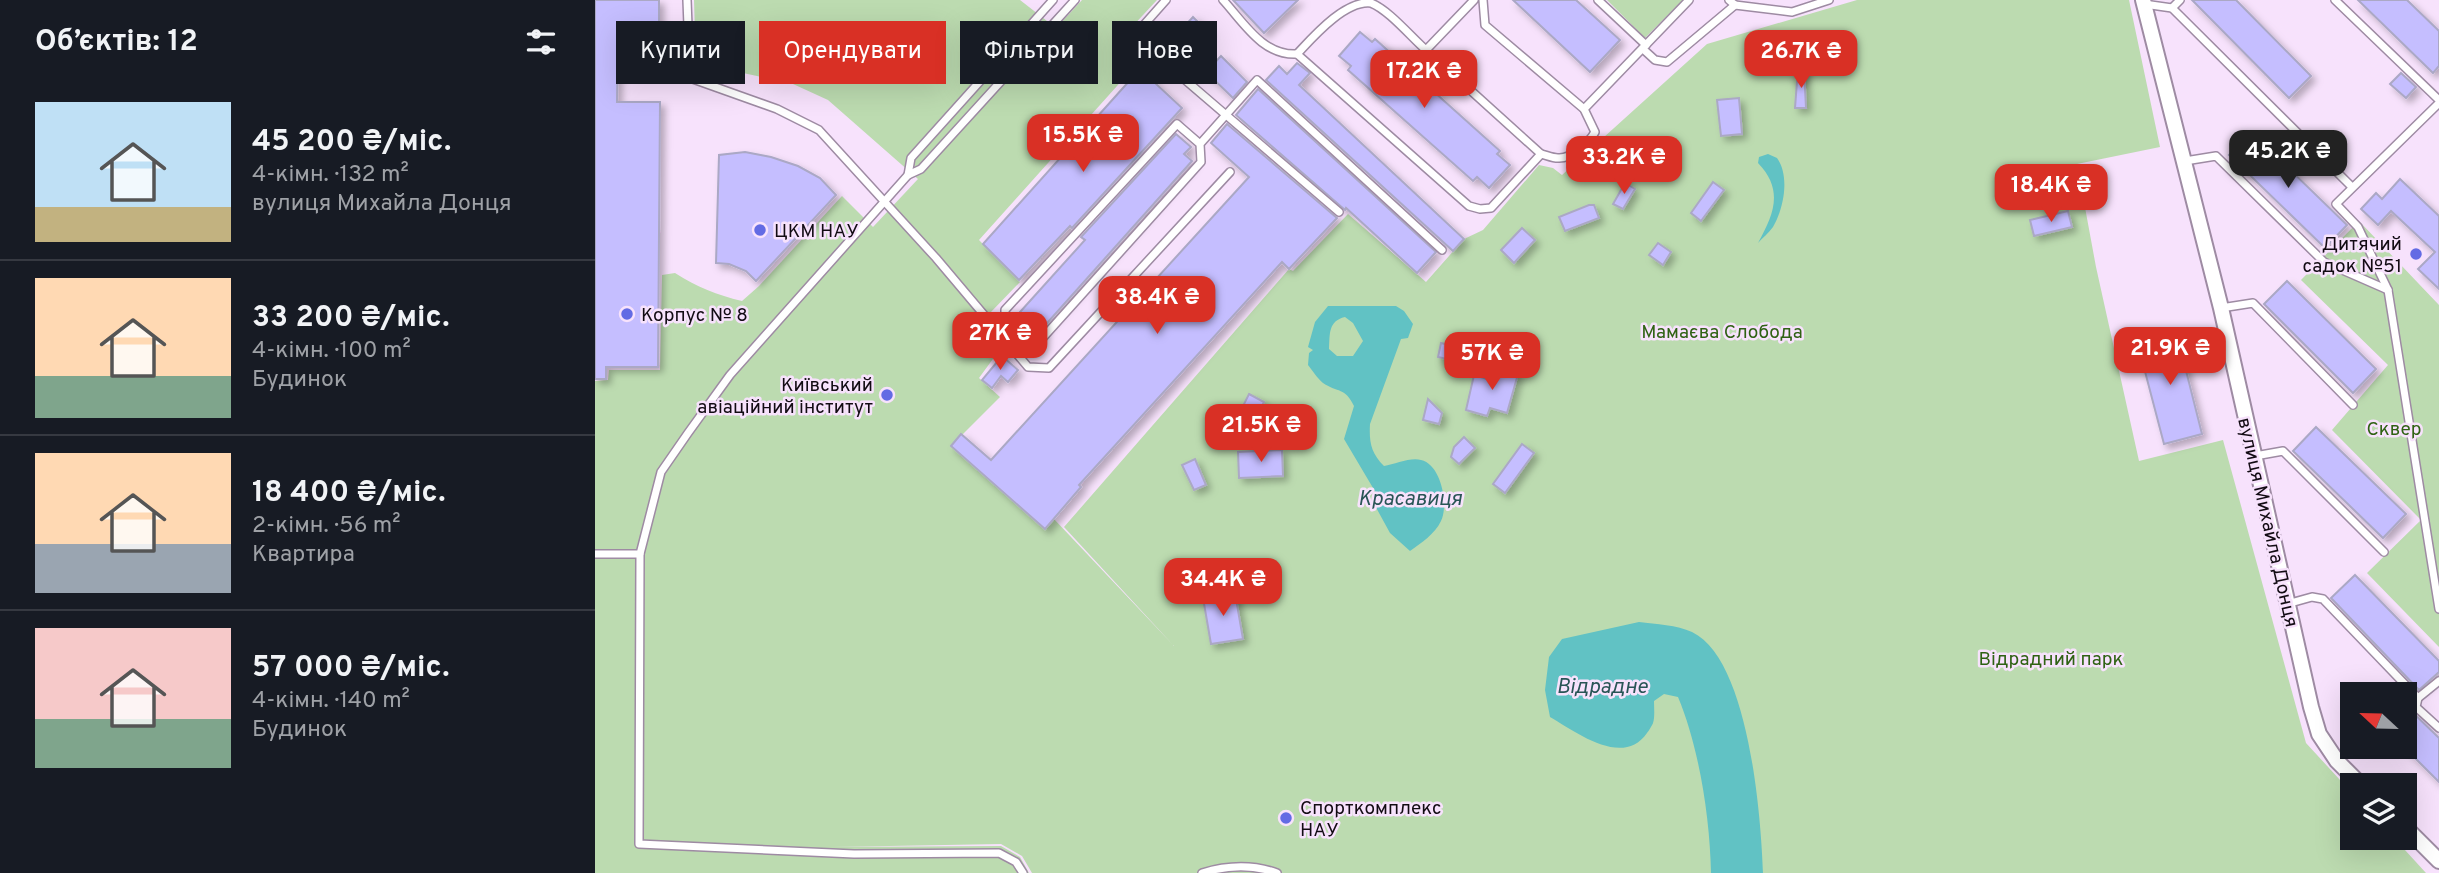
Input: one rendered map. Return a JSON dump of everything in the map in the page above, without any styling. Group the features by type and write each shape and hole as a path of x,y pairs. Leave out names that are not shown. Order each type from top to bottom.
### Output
{"street":[{"name":"вулиця Михайла Донця","path":"2144,2 2221,308 2287,605 2319,734 2337,761 2349,773"},
{"path":"2417,839 2439,861"}],"lane":[{"path":"687,0 688,21"},
{"path":"908,175 911,158 1053,0 1065,11"},
{"path":"1023,873 1016,862 999,853 854,854 639,844 640,554 661,472 730,375 908,175 921,169 1075,0"},
{"path":"1166,0 1134,36 1339,212"},
{"path":"1223,0 1272,50 1297,54 1469,206 1492,208 1541,153"},
{"path":"1426,50 1474,0"},
{"path":"1297,54 1338,12 1360,1 1370,3 1381,9 1541,153 1558,158 1566,157 1591,140 1595,132 1584,109 1485,25 1483,0"},
{"path":"1598,0 1655,60 1667,62 1732,2 1792,12 1829,0"},
{"path":"1584,109 1689,0"},
{"path":"2172,8 2180,0"},
{"path":"2335,0 2439,102 2336,204 2358,227 2388,290 2439,609"},
{"path":"2144,2 2172,8 2352,187"},
{"path":"1200,144 1177,124 1005,310 1005,321 1026,340 1040,341 1201,162 1200,144 1257,80 1443,250"},
{"path":"707,84 777,109 819,130 885,201 1028,367 1049,368 1230,172"},
{"path":"2185,161 2216,156 2324,262 2388,290"},
{"path":"2221,308 2253,303 2353,405"},
{"path":"2255,456 2283,452 2384,552"},
{"path":"595,554 640,554"},
{"path":"2287,605 2312,597 2323,599 2418,698"},
{"path":"2439,681 2418,698 2416,707 2439,728"},
{"path":"1202,873 1225,866 1262,867 1277,873"}],"green space":[{"path":"694,0 1020,0 1047,21 960,21 960,84 1098,84 1098,21 1062,21 1082,0 1157,0 1137,21 1112,21 1112,84 1119,84 979,240 1020,282 990,313 1009,337 979,378 1000,397 951,446 1044,529 1054,519 1174,646 1064,527 1289,269 1293,271 1348,214 1426,282 1464,239 1483,230 1539,165 1553,168 1562,175 1707,44 1857,0 2129,0 2160,147 2077,164 2096,267 2139,461 2223,440 2306,743 2340,780 2340,850 2405,850 2426,873 1032,873 1022,856 1001,844 833,847 1001,846 1020,857 1029,873 595,873 595,381 608,380 609,370 660,370 662,275 675,273 707,290 742,301 842,196 873,227 918,179 828,100 793,84 946,84 946,21 759,21 759,77 745,73 745,21 695,21"},
{"path":"1607,0 1683,0 1645,38"},
{"name":"Сквер","path":"2359,221 2439,305 2439,647 2367,573 2421,520 2332,430 2388,365 2301,280"}],"water":[{"path":"1768,154 1777,158 1781,165 1784,192 1773,227 1758,243 1774,202 1771,183 1758,163 1759,157"},
{"name":"Красавиця","path":"1328,306 1396,306 1404,311 1413,324 1408,338 1401,339 1370,424 1374,452 1384,466 1421,460 1434,469 1441,486 1444,505 1441,521 1431,534 1410,551 1390,533 1373,502 1376,493 1344,439 1354,406 1351,400 1344,393 1323,383 1308,365 1309,353 1313,350 1308,347 1315,322","holes":["1345,317 1353,323 1363,341 1353,356 1337,356 1329,349 1333,325"]},
{"name":"Відрадне","path":"1639,622 1673,626 1692,632 1711,648 1727,673 1739,705 1755,779 1763,873 1711,873 1702,783 1692,738 1678,697 1664,694 1654,701 1653,724 1637,743 1625,747 1599,744 1550,717 1545,690 1549,657 1562,639"}],"building":[{"path":"595,0 659,0 659,21 616,21 617,102 660,102 658,367 606,367 606,379 595,379"},
{"path":"1233,0 1298,0 1264,33"},
{"path":"1513,0 1576,0 1620,40 1590,72"},
{"path":"2192,0 2236,0 2311,76 2289,98"},
{"path":"2358,0 2407,0 2439,31 2439,66 2433,73"},
{"path":"1360,32 1372,42 1375,39 1500,151 1497,154 1510,165 1489,188 1477,177 1473,181 1348,70 1351,66 1339,56"},
{"path":"1221,56 1247,82 1233,98 1217,83 1217,60"},
{"path":"1297,63 1310,73 1299,85 1464,239 1453,251 1266,80 1279,66 1287,74"},
{"path":"1798,68 1804,68 1806,108 1795,108"},
{"path":"2401,73 2416,87 2406,98 2390,84"},
{"path":"1127,84 1156,84 1182,108 1072,228 1070,226 1019,280 983,244"},
{"path":"1258,89 1436,252 1417,273 1346,208 1345,210 1236,115"},
{"path":"1739,98 1742,134 1721,136 1717,100"},
{"path":"1227,124 1337,218 1289,269 1282,262 1079,485 1081,487 1045,529 951,446 961,434 991,460 1249,177 1211,143"},
{"path":"2251,132 2347,225 2325,248 2229,155"},
{"path":"1176,134 1191,147 1184,154 1192,161 1040,331 1038,329 1031,334 1021,325 1026,318 1020,312 1085,240 1081,237"},
{"name":"ЦКМ НАУ","path":"745,152 798,166 820,178 836,195 756,281 746,271 729,264 716,263 719,155"},
{"path":"2400,179 2439,216 2439,289 2418,269 2435,252 2391,211 2378,225 2361,209 2376,193 2382,199"},
{"path":"1713,182 1724,190 1701,221 1691,213"},
{"path":"1625,183 1635,189 1623,209 1613,204"},
{"path":"1594,205 1599,218 1565,231 1559,217"},
{"path":"2068,211 2072,227 2034,236 2030,220"},
{"path":"1522,228 1535,240 1514,263 1501,250"},
{"path":"1658,243 1671,252 1663,265 1649,255"},
{"path":"2287,281 2376,369 2353,393 2264,304"},
{"path":"2176,331 2202,434 2164,444 2137,341"},
{"path":"1441,343 1458,347 1455,361 1438,357"},
{"path":"1002,356 1018,370 1008,382 1001,376 992,388 982,380"},
{"path":"1491,366 1518,374 1507,413 1490,408 1487,416 1466,410 1474,375 1487,379"},
{"path":"1249,394 1264,402 1251,428 1236,420"},
{"path":"1428,399 1442,413 1439,424 1423,420"},
{"path":"2316,427 2406,514 2383,538 2293,451"},
{"path":"1464,437 1475,448 1459,464 1451,457 1454,447"},
{"path":"1522,444 1534,453 1505,493 1493,484"},
{"path":"1282,450 1283,476 1239,478 1238,452"},
{"path":"1195,459 1206,485 1194,490 1182,465"},
{"path":"2355,575 2439,661 2439,672 2419,690 2417,682 2411,682 2331,598"},
{"path":"1235,593 1243,639 1211,644 1203,598"},
{"path":"2417,717 2439,738 2439,782 2417,760"}],"place":[{"name":"ЦКМ НАУ","path":"760,230"},
{"name":"Дитячий садок №51","path":"2416,254"},
{"name":"Корпус № 8","path":"627,314"},
{"name":"Київський авіаційний інститут","path":"887,395"},
{"name":"Спорткомплекс НАУ","path":"1286,818"}],"park label":[{"name":"Мамаєва Слобода","path":"1722,331"},
{"name":"Відрадний парк","path":"2051,658"}]}
